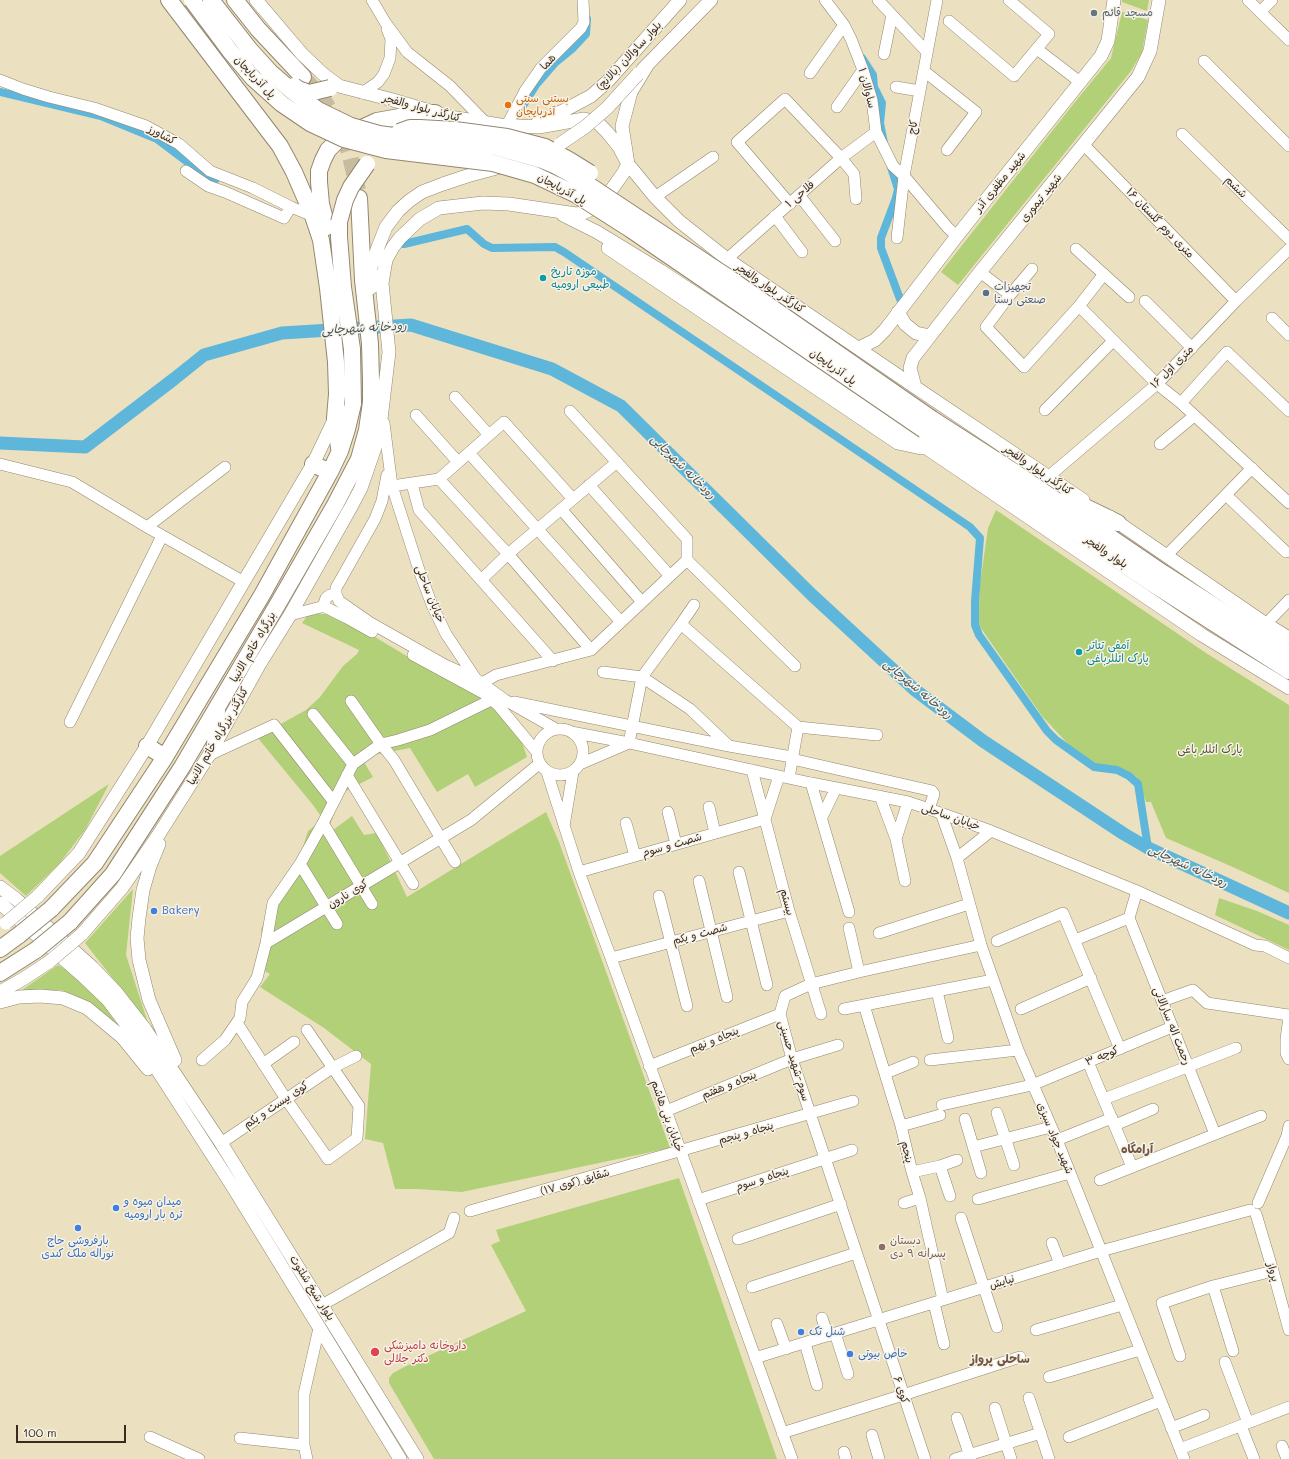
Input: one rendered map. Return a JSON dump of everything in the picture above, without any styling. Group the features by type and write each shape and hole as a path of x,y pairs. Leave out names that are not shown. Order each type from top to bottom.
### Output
{"highway":[{"path":"169,0 280,146 294,172 313,216 336,287"},
{"name":"پل آذربایجان","path":"192,0 230,51 253,78 282,104 310,123 344,139 386,150 493,163 535,175 575,194 928,425"},
{"name":"پل آذربایجان","path":"211,0 250,50 270,72 292,91 318,110 351,126 379,134 436,142 496,147 542,160 556,166 584,182 732,280 928,425"},
{"path":"235,0 297,80 298,89 309,93 334,87"},
{"path":"201,42 203,18 208,11 216,7 226,9 297,80"},
{"path":"336,287 320,204 319,171 328,150 340,138 377,121 435,113"},
{"path":"340,451 335,418 337,394 336,287 339,222 345,200 351,187 384,144 399,132 410,128 420,128 488,134 507,137 545,147 569,160 615,189 692,244 732,280"},
{"name":"بزرگراه خاتم الانبیا","path":"0,973 36,950 70,922 113,874 182,767 316,538 359,459 367,430 378,352 374,278 359,198"},
{"name":"بزرگراه خاتم الانبیا","path":"0,949 51,909 95,863 165,757 262,595 330,472 340,451 347,429 352,404 352,349 336,287"},
{"name":"بلوار والفجر","path":"928,425 1016,473 1163,573 1289,654"},
{"name":"بلوار والفجر","path":"928,425 1053,515 1153,584 1289,671"},
{"path":"313,464 330,472"},
{"path":"1016,473 1118,523"},
{"path":"212,750 218,706"},
{"path":"147,746 165,757"}],"main road":[{"name":"کنارگذر بلوار والفجر","path":"256,0 302,54 334,87 362,93 450,117 486,123 529,127 584,119 598,124 615,142 628,164 655,197 679,221 727,259 1048,477 1289,638"},
{"name":"بلوار ساوالان (بالانج)","path":"529,127 591,96 608,81 680,0"},
{"name":"بلوار ساوالان (بالانج)","path":"374,278 373,259 386,227 398,211 409,201 422,192 443,184 514,163 560,144 585,127 607,108 638,74 711,0"},
{"name":"شهید مظفری آذر","path":"859,348 875,340 1101,56 1108,41 1114,0"},
{"name":"شهید تیموری","path":"915,387 910,368 913,358 980,272 1084,146 1138,77 1150,51 1159,0"},
{"path":"374,278 400,238 420,219 439,208 483,203 509,204 576,214 583,213 594,208 612,189 628,164 622,126 631,92 648,64"},
{"path":"554,211 597,232 661,271 819,375 1202,635 1289,688"},
{"path":"554,211 672,293 898,443 927,449"},
{"path":"661,271 674,271 682,265 687,257 689,248 679,221"},
{"path":"698,296 692,290 689,280 696,264 707,257 712,256 727,259"},
{"path":"898,312 905,324 916,333 930,336"},
{"name":"کنارگذر بزرگراه خاتم الانبیا","path":"0,992 49,962 82,934 122,888 212,750 351,508 366,474 379,436 382,410 378,352"},
{"path":"3,925 37,898 79,853 147,746 244,582 313,464 335,418"},
{"path":"316,538 333,523 366,474"},
{"path":"964,474 1053,515"},
{"path":"218,706 259,666"},
{"path":"170,816 150,866 143,890 137,938 139,960 149,1000 164,1036 205,1119"},
{"path":"0,887 16,899 92,967 116,992 145,1029 205,1119"},
{"path":"0,903 108,1000 154,1063 194,1126"},
{"path":"0,1002 19,997 40,996 63,998 87,1008 122,1037 194,1126"},
{"name":"بلوار شیخ شلتوت","path":"205,1119 417,1459"},
{"name":"بلوار شیخ شلتوت","path":"194,1126 397,1454"},
{"path":"288,1278 300,1270"},
{"path":"397,1454 406,1442"}],"street":[{"path":"372,0 385,22 408,52 450,86 486,123"},
{"name":"هما","path":"506,125 525,90 541,68 581,28 584,22 582,0"},
{"name":"ساوالان ۱","path":"825,0 844,25 851,39 863,70 872,100 876,132 893,166 904,176"},
{"path":"878,0 927,52"},
{"name":"کاج","path":"896,238 904,176 937,0"},
{"path":"949,21 1014,76 1049,34 1009,0"},
{"path":"1248,0 1289,40"},
{"path":"1260,12 1272,0"},
{"path":"884,54 892,15"},
{"path":"362,93 378,82 384,74 390,58 391,39 385,22"},
{"path":"810,73 844,25"},
{"path":"1037,49 1080,82"},
{"path":"1204,62 1289,146"},
{"path":"837,107 863,70"},
{"path":"924,71 976,112 947,150"},
{"name":"کشاورز","path":"0,80 23,89 94,108 146,126 179,144 210,171 253,188 313,216"},
{"path":"896,87 920,91"},
{"path":"790,204 737,142 785,99 841,158 854,174 856,199"},
{"name":"فلاحی ۱","path":"727,259 841,158 876,132"},
{"name":"ششم","path":"1182,134 1289,240"},
{"name":"۱۶ متری دوم گلستان","path":"1084,146 1236,301"},
{"path":"655,197 713,157"},
{"path":"186,171 208,186 284,218 291,207"},
{"path":"904,176 948,228 957,236"},
{"path":"799,195 835,240"},
{"path":"775,216 802,252"},
{"path":"1076,249 1129,297"},
{"name":"۱۶ متری اول","path":"1048,477 1157,384 1236,301 1289,249"},
{"path":"1032,269 986,327 1024,367 1079,306 1104,274"},
{"path":"980,272 1010,295"},
{"path":"1146,301 1192,348"},
{"path":"1079,306 1157,384 1181,403 1289,503"},
{"path":"1272,318 1289,335"},
{"path":"1045,410 1113,341"},
{"path":"1181,403 1226,352 1289,411"},
{"path":"455,397 489,435"},
{"name":"خیابان ساحلی","path":"382,410 392,486 432,605 446,634 478,684 491,700 498,705 536,751"},
{"path":"570,411 687,539 687,560 794,666"},
{"path":"416,415 458,462"},
{"path":"1160,444 1194,416"},
{"path":"392,486 439,479 504,422 573,499"},
{"path":"468,453 621,622"},
{"path":"481,580 508,554 617,462"},
{"path":"0,464 72,482 146,527 244,582"},
{"path":"389,465 382,501 375,520 336,588 336,594 339,601 369,622 478,684"},
{"path":"146,527 225,467"},
{"path":"1166,556 1252,468"},
{"path":"439,479 508,554 591,650"},
{"path":"412,484 419,510 553,661"},
{"path":"589,485 670,576"},
{"path":"1226,495 1286,552"},
{"path":"561,509 642,602"},
{"path":"70,722 162,536"},
{"path":"478,684 496,675 591,650 687,560"},
{"path":"325,607 324,604 326,598 336,594"},
{"path":"1266,624 1289,600"},
{"path":"564,828 576,768 583,752 582,746 576,736 566,730 556,729 544,734 540,739 536,751 543,768 560,776 576,768 629,743 642,677 694,605"},
{"path":"290,615 325,607 478,684"},
{"path":"681,624 798,727 877,735"},
{"path":"445,665 451,663 456,648"},
{"path":"602,672 642,677 690,709 729,746"},
{"name":"خیابان ساحلی","path":"478,684 556,729"},
{"path":"202,1060 225,1040 240,1018 242,1002 257,978 266,943 273,903 300,864 323,824 333,801 353,764 381,744 430,730 491,700"},
{"path":"505,700 792,758 932,791 934,794 929,809"},
{"path":"351,701 394,760 455,862"},
{"path":"313,714 353,764"},
{"path":"212,750 274,725 333,801"},
{"path":"765,819 792,758 798,727"},
{"name":"خیابان ساحلی","path":"571,732 908,802 991,831 1137,891 1255,945 1263,952 1289,966"},
{"name":"کوی نارون","path":"266,943 471,820 543,768"},
{"name":"خیابان بنی هاشم","path":"543,768 579,872 792,1459"},
{"name":"بیستم","path":"752,770 790,911 821,1014"},
{"path":"347,775 413,884"},
{"path":"811,783 849,912"},
{"path":"822,817 836,788"},
{"path":"880,796 896,839 905,881"},
{"path":"896,839 908,802"},
{"path":"709,807 715,833"},
{"path":"668,812 676,844"},
{"name":"شهید جواد سبزی","path":"941,813 957,858 981,944 1018,1050 1057,1140 1182,1454"},
{"name":"شصت و سوم","path":"579,872 765,819"},
{"path":"626,823 635,856"},
{"path":"323,824 372,904"},
{"path":"957,858 991,831"},
{"path":"300,864 337,924"},
{"path":"739,872 767,985"},
{"path":"698,882 727,997"},
{"path":"1075,940 1129,918 1137,891"},
{"path":"660,896 687,1006"},
{"path":"879,934 969,904"},
{"name":"شصت و یکم","path":"611,958 790,911"},
{"path":"997,941 1063,913 1120,1049"},
{"name":"رحمت اله سارالانی","path":"1129,918 1215,1134"},
{"path":"849,928 859,972"},
{"name":"سوم-شهید حسینی","path":"878,1320 826,1158 792,1059 780,1014 785,996 811,984 981,944"},
{"name":"خیابان ساحلی","path":"1255,945 1266,946 1289,958"},
{"path":"1021,1009 1091,978"},
{"path":"844,1010 993,980"},
{"path":"1162,1001 1193,990 1207,1003 1289,1016 1286,1039 1286,1053 1289,1059"},
{"path":"937,991 948,1038"},
{"name":"پنجم","path":"864,1006 886,1073 920,1198 944,1344"},
{"name":"پنجاه و نهم","path":"649,1066 780,1014"},
{"path":"236,1023 328,1159 357,1138 359,1106 307,1030"},
{"name":"کوچه ۳","path":"901,1126 941,1110 1032,1085 1172,1027"},
{"path":"263,1064 294,1042"},
{"name":"پنجاه و هفتم","path":"666,1111 792,1059 838,1045"},
{"path":"1104,1099 1236,1048"},
{"path":"930,1060 1018,1050"},
{"name":"کوی بیست و یکم","path":"221,1143 332,1068 356,1056"},
{"path":"886,1073 913,1062"},
{"path":"1088,1062 1132,1167"},
{"name":"پنجاه و پنجم","path":"680,1152 853,1101"},
{"path":"1057,1140 1153,1109"},
{"path":"997,1113 1014,1165"},
{"path":"1100,1180 1261,1116"},
{"path":"965,1119 981,1173"},
{"path":"1255,1209 1287,1136 1289,1126"},
{"path":"973,1147 1051,1127"},
{"name":"پنجاه و سوم","path":"698,1200 852,1150"},
{"name":"شقایق (کوی ۱۷)","path":"470,1211 680,1152"},
{"path":"912,1172 940,1166 957,1160"},
{"path":"940,1166 950,1196"},
{"path":"978,1199 1070,1173"},
{"path":"904,1204 920,1198"},
{"path":"738,1239 840,1204"},
{"name":"نیایش","path":"755,1358 1101,1251 1255,1209"},
{"name":"پرواز","path":"1255,1209 1289,1330"},
{"path":"322,1305 449,1233 454,1218"},
{"path":"961,1218 997,1327"},
{"path":"1052,1244 1060,1264"},
{"path":"752,1287 856,1253"},
{"path":"1180,1356 1162,1303 1214,1286 1273,1271"},
{"path":"1214,1286 1233,1351"},
{"path":"1036,1330 1122,1305"},
{"path":"822,1318 848,1374"},
{"name":"کوی ۶","path":"878,1320 925,1459"},
{"path":"778,1324 786,1349"},
{"path":"307,1459 304,1445 304,1394 319,1328"},
{"path":"805,1343 817,1385"},
{"path":"1049,1377 1140,1350"},
{"path":"782,1433 1020,1357"},
{"path":"1225,1362 1254,1459"},
{"path":"1029,1398 1049,1459"},
{"path":"1069,1437 1161,1401"},
{"path":"1182,1454 1244,1424 1289,1407"},
{"path":"996,1408 1011,1459"},
{"path":"1171,1428 1204,1415"},
{"path":"957,1418 970,1457"},
{"path":"955,1459 970,1457 1041,1433"},
{"path":"872,1435 879,1459"},
{"path":"150,1437 199,1459"},
{"path":"240,1438 304,1445"},
{"path":"1282,1446 1287,1459"}],"green space":[{"path":"1122,0 1149,0 1147,11 1122,2"},
{"path":"1122,12 1148,20 1142,52 1131,71 958,285 941,272 1111,58"},
{"name":"پارک ائللر باغی","path":"996,510 1206,653 1289,705 1289,893 1166,838 1151,802 1146,802 1137,777 1127,771 1101,767 1087,761 1068,744 1042,716 978,624 980,584 988,528"},
{"path":"328,614 353,624 410,658 470,680 521,740 527,757 475,787 468,774 437,792 410,748 373,755 364,762 373,777 342,793 330,825 333,830 352,816 364,835 377,833 407,897 546,812 559,842 670,1148 462,1192 395,1189 383,1143 365,1139 371,1064 324,1028 260,987 270,974 261,969 265,954 261,930 272,901 297,865 308,831 323,819 257,737 306,710 320,697 343,666 357,654 359,650 302,623 307,616"},
{"path":"109,784 85,830 59,864 26,896 0,873 0,856"},
{"path":"133,889 126,955 148,1023 85,943"},
{"path":"1219,898 1257,911 1289,925 1289,950 1215,915"},
{"path":"58,965 75,974 100,1000 127,1038 92,1003 61,990 22,990"},
{"path":"679,1178 777,1459 434,1459 389,1383 389,1378 393,1373 406,1366 526,1311 491,1245 500,1241 496,1230"}],"waterway":[{"path":"516,117 536,85 555,63 572,49 586,34 587,19"},
{"path":"862,58 873,75 874,87 882,103 880,123 884,143"},
{"path":"0,92 101,116 157,139 202,173 216,179"},
{"path":"890,164 898,189 881,238 881,248 900,299"},
{"path":"404,244 467,229 484,244 492,248 555,247 970,527 980,538 975,601 975,625 979,635 1047,731 1056,740 1094,767 1117,770 1129,776 1138,784 1148,848"},
{"name":"رودخانه شهرچایی","path":"0,443 85,447 204,355 282,333 411,325 552,369 621,406 812,595 915,690 983,741 1124,834 1148,848 1289,913"}],"tunnel":[{"path":"303,77 322,98 339,123 349,152 358,190"}],"place":[{"name":"مسجد قائم","path":"1094,13"},
{"name":"بستنی سنتی آذربایجان","path":"508,105"},
{"name":"موزه تاریخ طبیعی ارومیه","path":"543,278"},
{"name":"تجهیزات صنعتی رستا","path":"986,293"},
{"name":"آمفی تئاتر پارک ائللرباغی","path":"1079,652"},
{"name":"Bakery","path":"154,911"},
{"name":"میدان میوه و تره بار ارومیه","path":"116,1208"},
{"name":"بارفروشی حاج نوراله ملک کندی","path":"78,1228"},
{"name":"دبستان پسرانه ۹ دی","path":"882,1247"},
{"name":"شنل تک","path":"801,1332"},
{"name":"داروخانه دامپزشکی دکتر جلالی","path":"375,1352"},
{"name":"خاص بیوتی","path":"850,1354"}],"district":[{"name":"آرامگاه","path":"1137,1149"},
{"name":"ساحلی پرواز","path":"1000,1359"}]}
